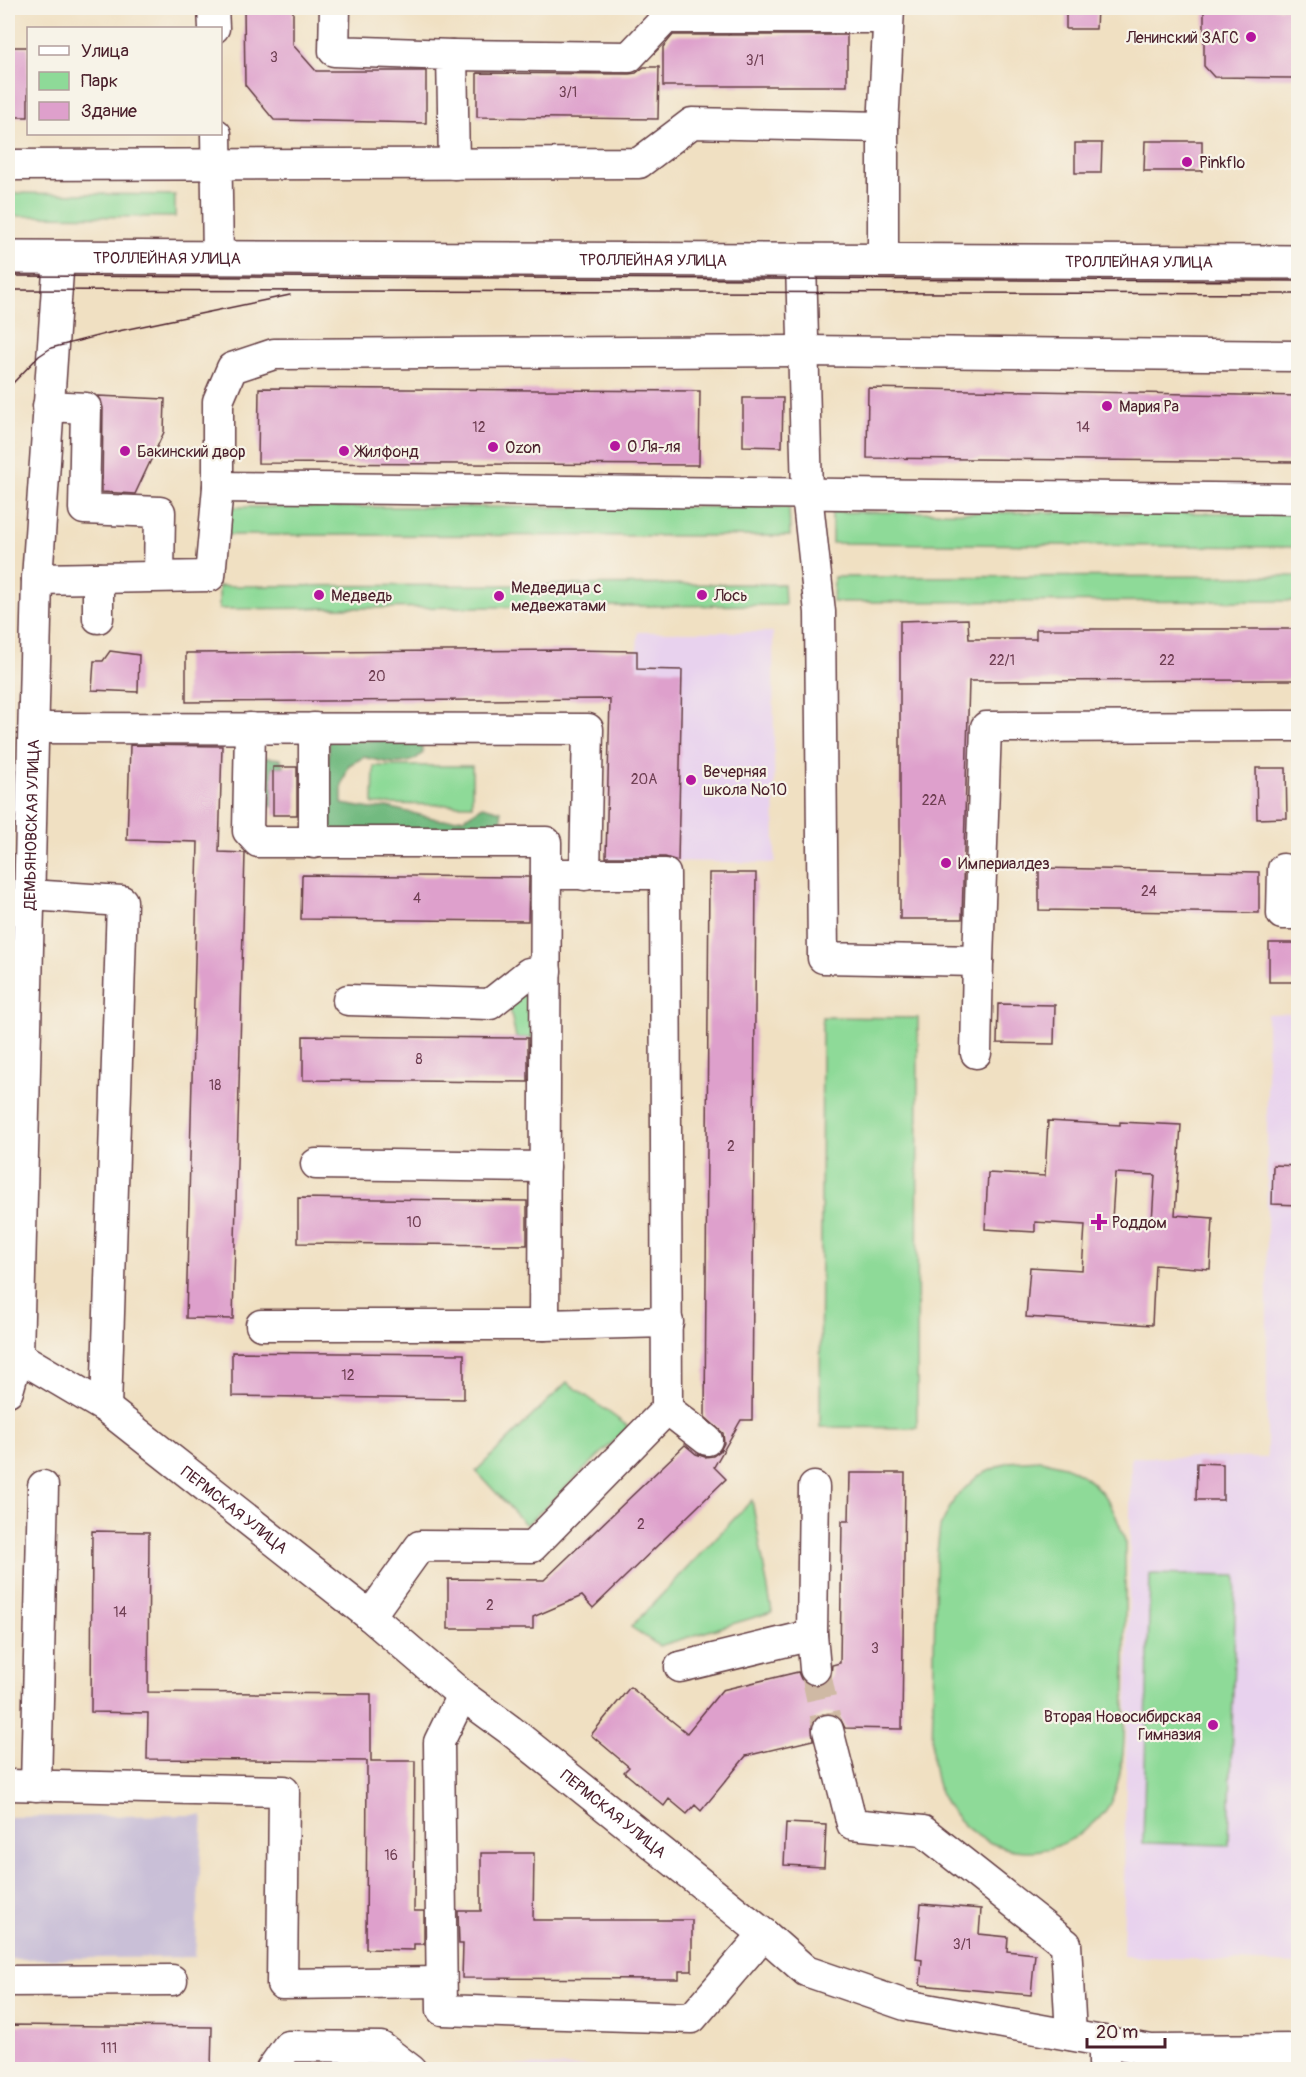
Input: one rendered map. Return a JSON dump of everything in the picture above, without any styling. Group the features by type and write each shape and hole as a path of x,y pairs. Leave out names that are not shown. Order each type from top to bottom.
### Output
{"main road":[{"name":"ТРОЛЛЕЙНАЯ УЛИЦА","path":"8,257 1299,262"}],"street":[{"path":"213,8 214,27"},
{"path":"335,8 334,51 629,57 666,18 889,13 883,127 883,261"},
{"path":"452,55 453,164"},
{"path":"8,165 639,163 692,123 883,127"},
{"path":"216,135 218,258"},
{"name":"ДЕМЬЯНОВСКАЯ УЛИЦА","path":"8,1391 18,1356 37,579 59,257"},
{"path":"801,261 807,494 820,612 823,958 978,961"},
{"path":"37,579 210,576 218,487 218,401 232,368 274,354 802,351 1299,356"},
{"path":"48,406 86,408 84,509 160,512 159,576"},
{"path":"218,487 1299,498"},
{"path":"98,578 98,618"},
{"path":"976,1053 986,728 1299,726"},
{"path":"34,728 588,729 585,874"},
{"path":"250,728 248,831 258,842 546,842 544,1325"},
{"path":"314,728 314,843"},
{"path":"1283,869 1282,914 1299,914"},
{"path":"370,1616 420,1546 532,1547 667,1409 665,874 546,874"},
{"path":"30,895 122,901 106,1408"},
{"path":"348,1000 489,1004 529,973 546,971"},
{"path":"316,1164 545,1167"},
{"path":"261,1325 544,1325 668,1322"},
{"name":"ПЕРМСКАЯ УЛИЦА","path":"18,1356 106,1408 370,1616 462,1695 510,1730 764,1934 806,1971 905,2005 1071,2035 1104,2055 1151,2050 1299,2049"},
{"path":"667,1409 707,1440"},
{"path":"43,1486 22,1785 284,1791 282,1984 441,1982"},
{"path":"814,1487 812,1635 815,1669"},
{"path":"680,1667 812,1635"},
{"path":"462,1695 440,1742 442,2010 692,2018 764,1934"},
{"path":"828,1730 852,1824 923,1831 1066,1944 1071,2035"},
{"path":"8,1981 172,1980"},
{"path":"271,2070 288,2046 381,2047 411,2070"}],"shaded area":[{"name":"Вечерняя школа №10","path":"638,632 773,632 775,863 606,860 610,699 569,699 569,650 637,651"},
{"name":"Вторая Новосибирская Гимназия","path":"1298,1013 1298,1964 1123,1956 1131,1457 1267,1458 1267,1014"},
{"path":"203,1815 195,1957 8,1959 8,1817"},
{"path":"463,2064 667,2069 463,2070"}],"green space":[{"path":"8,193 175,195 175,217 8,216"},
{"path":"226,507 789,507 790,536 226,535"},
{"path":"832,512 1298,513 1298,547 832,543"},
{"path":"1298,576 1298,601 833,602 834,577"},
{"path":"784,584 785,605 219,609 219,586"},
{"path":"329,740 421,741 423,753 410,762 395,763 364,757 349,765 342,784 342,804 371,809 387,807 441,820 464,818 483,806 501,811 502,825 494,833 327,834"},
{"path":"260,757 281,759 284,766 273,767 273,807 268,805 264,795"},
{"path":"374,766 472,766 472,805 373,804"},
{"path":"526,990 535,996 536,1038 516,1038 508,999"},
{"path":"822,1017 918,1018 917,1428 820,1427"},
{"path":"567,1382 629,1427 526,1525 476,1471"},
{"path":"1041,1460 1069,1468 1101,1491 1113,1509 1125,1541 1124,1737 1117,1784 1112,1799 1102,1815 1078,1835 1059,1845 1040,1850 1020,1851 1001,1847 983,1839 966,1827 952,1812 937,1784 932,1750 936,1560 940,1527 955,1498 978,1476 1008,1462"},
{"path":"752,1500 772,1612 659,1646 631,1627"},
{"path":"1150,1574 1236,1576 1229,1845 1143,1843"}],"building":[{"path":"244,8 293,8 293,45 316,71 426,71 426,123 274,120 245,85"},
{"path":"1066,8 1097,8 1096,29 1066,29"},
{"name":"Ленинский ЗАГС","path":"1204,8 1299,8 1299,71 1292,78 1214,77 1204,66"},
{"path":"673,35 847,35 847,86 663,86 663,47"},
{"path":"8,47 27,47 27,117 8,117"},
{"path":"644,67 659,67 658,119 477,117 477,73 629,74 636,73"},
{"path":"1145,141 1202,141 1202,171 1144,171"},
{"path":"1075,143 1102,143 1101,173 1075,173"},
{"path":"259,388 700,391 699,465 258,463"},
{"path":"868,388 1299,396 1299,462 867,458"},
{"name":"Бакинский двор","path":"98,396 165,399 164,432 135,494 102,492 103,408"},
{"path":"743,398 783,398 782,447 743,446"},
{"path":"968,619 969,639 1036,639 1036,629 1299,629 1299,680 969,681 962,919 900,919 900,621"},
{"path":"110,651 139,655 138,692 92,690 94,661 103,661"},
{"path":"637,651 637,669 682,670 678,861 665,857 606,857 610,699 186,702 186,653"},
{"path":"130,745 222,746 219,852 245,853 233,1319 186,1318 198,842 127,840"},
{"path":"273,767 297,767 297,815 273,815"},
{"path":"1256,768 1286,768 1287,818 1257,819"},
{"path":"1039,868 1259,872 1259,913 1039,910"},
{"path":"709,873 756,873 752,1420 741,1420 714,1467 726,1479 593,1608 582,1596 533,1617 533,1629 448,1629 448,1579 544,1580 685,1445 696,1454 705,1457 713,1456 720,1451 724,1443 723,1433 705,1417"},
{"path":"302,875 529,877 528,921 301,919"},
{"path":"1269,943 1299,943 1299,982 1269,982"},
{"path":"998,1004 1055,1005 1054,1044 997,1043"},
{"path":"303,1036 528,1038 528,1082 303,1080"},
{"name":"Роддом","path":"1048,1121 1120,1125 1120,1122 1181,1125 1175,1215 1213,1218 1210,1269 1155,1265 1152,1325 1026,1317 1030,1267 1082,1270 1085,1225 1035,1222 1035,1232 985,1229 988,1173 1045,1176","holes":["1115,1173 1155,1175 1152,1221 1112,1219"]},
{"path":"1273,1165 1299,1166 1299,1205 1272,1204"},
{"path":"298,1198 527,1201 527,1245 298,1243"},
{"path":"232,1352 464,1354 464,1399 232,1396"},
{"path":"1197,1463 1223,1464 1223,1500 1196,1500"},
{"path":"850,1473 905,1473 902,1729 845,1728 840,1718 832,1713 823,1714 816,1718 812,1725 813,1740 746,1756 701,1811 695,1805 687,1814 669,1799 664,1806 624,1772 629,1767 591,1735 630,1687 687,1733 722,1690 798,1672 801,1679 808,1685 817,1686 825,1683 831,1676 832,1665 840,1663 842,1521 849,1521"},
{"path":"92,1531 149,1532 148,1692 371,1694 371,1761 415,1761 414,1911 424,1911 424,1944 414,1944 414,1950 366,1949 367,1761 147,1759 148,1713 91,1712"},
{"path":"786,1823 826,1825 824,1867 784,1865"},
{"path":"481,1853 534,1853 533,1920 692,1920 692,1971 679,1971 679,1979 462,1978 463,1944 459,1944 458,1911 481,1911"},
{"path":"921,1904 981,1909 979,1934 1008,1937 1007,1951 1035,1954 1031,1995 920,1985 922,1960 916,1959"},
{"path":"8,2025 212,2027 211,2070 8,2070"}],"tunnel":[{"path":"815,1669 828,1730"}],"tram line":[{"path":"8,276 1298,281"},
{"path":"8,290 1298,294"},
{"path":"8,397 12,384 39,356 51,348 109,333 290,295"}],"place":[{"name":"Ленинский ЗАГС","path":"1251,37"},
{"name":"Pinkflo","path":"1187,162"},
{"name":"Мария Ра","path":"1107,406"},
{"name":"О Ля-ля","path":"615,446"},
{"name":"Ozon","path":"493,447"},
{"name":"Бакинский двор","path":"125,451"},
{"name":"Жилфонд","path":"344,451"},
{"name":"Медведь","path":"319,595"},
{"name":"Лось","path":"702,595"},
{"name":"Медведица с медвежатами","path":"499,596"},
{"name":"Вечерняя школа №10","path":"691,780"},
{"name":"Империалдез","path":"946,863"},
{"name":"Роддом","path":"1099,1222"},
{"name":"Вторая Новосибирская Гимназия","path":"1213,1725"}]}
